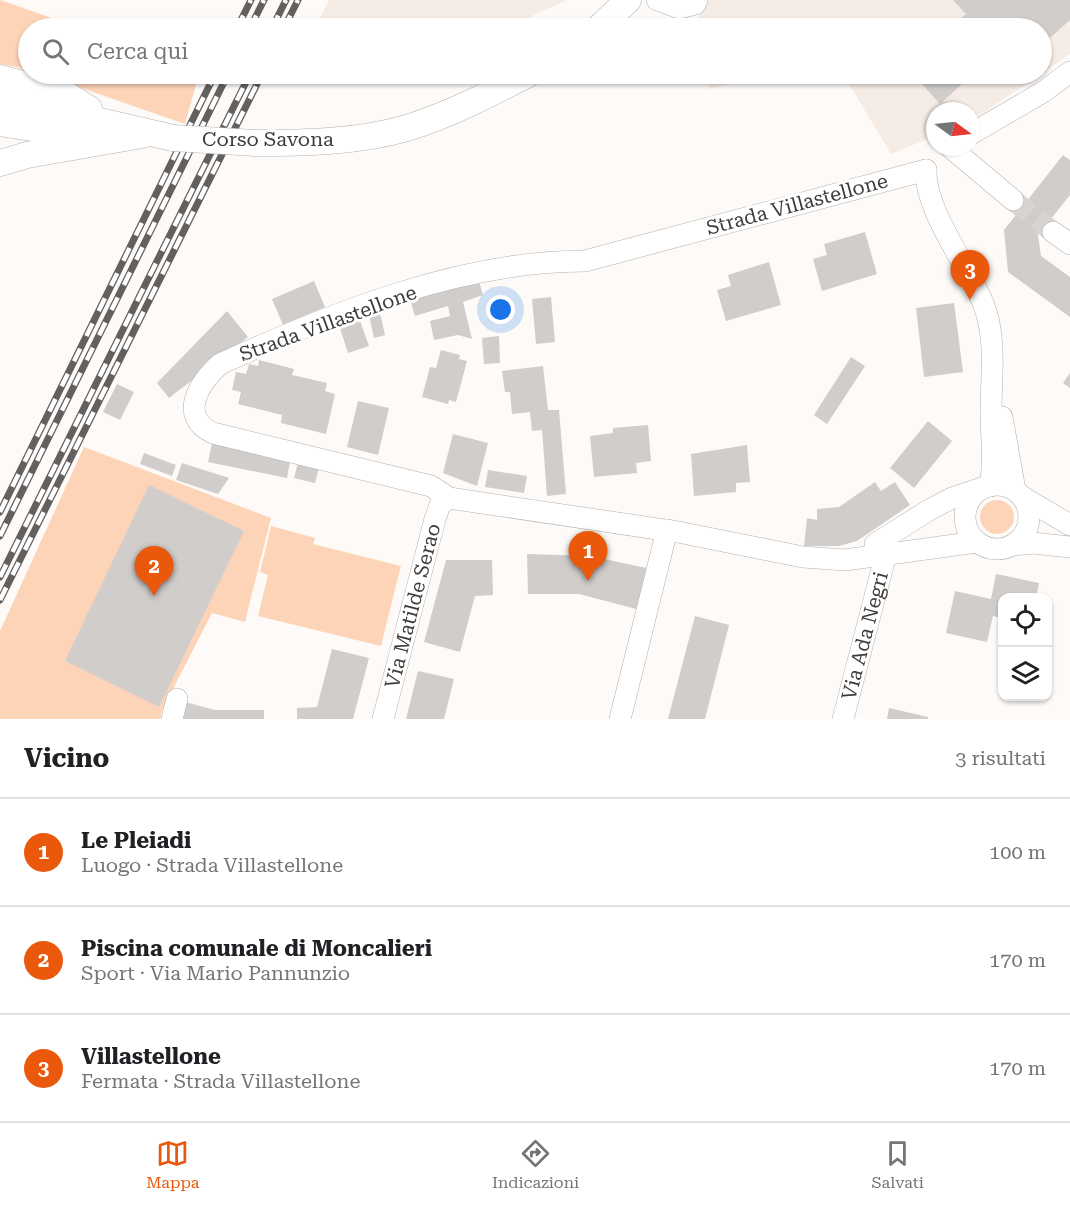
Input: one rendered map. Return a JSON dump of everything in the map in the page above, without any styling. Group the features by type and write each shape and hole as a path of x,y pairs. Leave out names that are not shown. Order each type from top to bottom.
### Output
{"main road":[{"path":"609,18 628,0"},
{"path":"0,78 18,83"},
{"path":"24,84 67,95 111,132"},
{"name":"Corso Savona","path":"0,123 256,143 310,143 406,128 510,84"},
{"name":"Corso Savona","path":"0,98 111,132"},
{"path":"0,163 111,132"}],"street":[{"path":"657,0 679,8 695,4 697,0"},
{"path":"980,129 1043,92 1070,72"},
{"path":"938,156 926,170 931,200 988,316 993,386 991,411 993,471 986,487 971,499 965,514 968,529 977,542 998,549 1033,543 1070,547"},
{"path":"960,156 1013,200"},
{"name":"Strada Villastellone","path":"926,170 585,261 556,261 484,271 355,309 265,343 220,364 204,379 196,392 195,409 200,423 213,433 431,486 449,498 667,530 803,557 845,560 886,546 977,542"},
{"path":"993,386 1001,410 1018,493 1029,518 1025,534 1013,545"},
{"path":"986,487 999,485 1018,493 1070,525"},
{"name":"Strada Villastellone","path":"886,546 937,506 986,487"},
{"name":"Via Matilde Serao","path":"383,719 435,519 440,505 449,498"},
{"path":"620,719 667,530"},
{"name":"Via Ada Negri","path":"843,719 886,546"}],"shaded area":[{"path":"0,0 52,18 18,18 18,67 0,64"},
{"path":"329,0 567,0 528,18 320,18"},
{"path":"708,0 1070,0 1070,54 1052,66 1052,18 697,18"},
{"path":"70,84 196,84 185,124"},
{"path":"708,84 730,84 710,89"},
{"path":"849,84 1026,84 980,115 980,102 926,102 926,140 891,154"},
{"path":"84,447 271,518 245,622 212,613 162,710 160,719 0,719 0,631"},
{"path":"997,500 1009,505 1014,517 1009,529 997,534 985,529 980,517 985,505"},
{"path":"271,526 315,538 313,544 401,566 381,646 258,616 268,575 260,572"}],"building":[{"path":"953,0 1070,0 1070,20 1052,36 1052,18 961,18 966,14"},
{"path":"922,84 962,84 942,102 938,102"},
{"path":"1063,155 1070,160 1070,195 1038,235 1041,256 1070,277 1070,317 1008,272 1004,230"},
{"path":"865,232 877,274 822,291 813,259 827,255 824,244"},
{"path":"769,262 781,305 726,321 717,290 731,286 728,275"},
{"path":"478,278 483,295 463,302 472,339 458,335 434,340 430,321 450,316 448,306 415,316 410,299"},
{"path":"314,281 325,307 283,325 272,299"},
{"path":"551,297 555,342 536,344 532,299"},
{"path":"954,303 963,372 924,377 916,308"},
{"path":"227,311 248,337 169,398 157,383"},
{"path":"380,313 385,335 374,338 369,315"},
{"path":"359,318 369,346 348,353 339,325"},
{"path":"499,336 500,363 484,364 482,338"},
{"path":"441,350 460,355 459,359 467,361 456,402 449,400 448,404 422,397 430,367 436,368"},
{"path":"851,357 865,366 827,424 814,415"},
{"path":"259,360 294,369 292,375 327,383 325,391 335,394 326,434 281,423 282,415 238,404 241,392 232,390 236,372 246,374 249,364 258,366"},
{"path":"543,366 548,410 559,410 566,494 547,496 542,430 532,431 530,412 512,414 510,392 505,392 502,371"},
{"path":"1070,373 1070,388 1063,383"},
{"path":"117,384 134,392 120,420 103,412"},
{"path":"358,401 389,408 378,455 347,447"},
{"path":"928,421 952,441 914,488 890,468"},
{"path":"648,425 651,461 636,463 637,473 594,477 590,436 613,433 613,428"},
{"path":"453,434 488,443 477,486 443,473"},
{"path":"212,443 291,456 287,478 208,462"},
{"path":"747,445 750,482 736,483 736,492 694,496 691,454"},
{"path":"144,453 176,465 172,476 140,464"},
{"path":"299,459 320,464 315,483 294,478"},
{"path":"182,463 229,478 218,494 176,480"},
{"path":"488,470 527,476 524,493 485,487"},
{"path":"875,482 881,491 895,482 910,505 857,541 839,546 804,546 807,518 817,520 817,509 839,507"},
{"path":"149,485 244,531 159,707 65,661"},
{"path":"527,554 590,556 651,569 640,610 579,594 528,594"},
{"path":"446,560 492,560 493,595 475,596 460,652 424,642"},
{"path":"996,574 1039,583 1037,593 998,593 998,617 993,616 987,642 946,633 955,591 991,599"},
{"path":"695,616 729,625 705,719 668,719"},
{"path":"332,649 369,658 353,719 297,719 297,708 317,707"},
{"path":"418,671 454,679 444,719 406,719"},
{"path":"185,702 215,710 264,710 264,719 180,719"},
{"path":"889,708 928,717 928,719 887,719"}],"tunnel":[{"path":"1013,200 1053,232"}],"railway":[{"path":"242,18 251,0"},
{"path":"255,18 264,0"},
{"path":"277,18 286,0"},
{"path":"289,18 298,0"},
{"path":"0,512 210,84"},
{"path":"0,536 223,84"},
{"path":"0,577 245,84"},
{"path":"0,600 257,84"}],"place":[{"name":"Villastellone","path":"970,300"},
{"name":"Le Pleiadi","path":"588,581"},
{"name":"Piscina comunale di Moncalieri","path":"154,596"}]}
